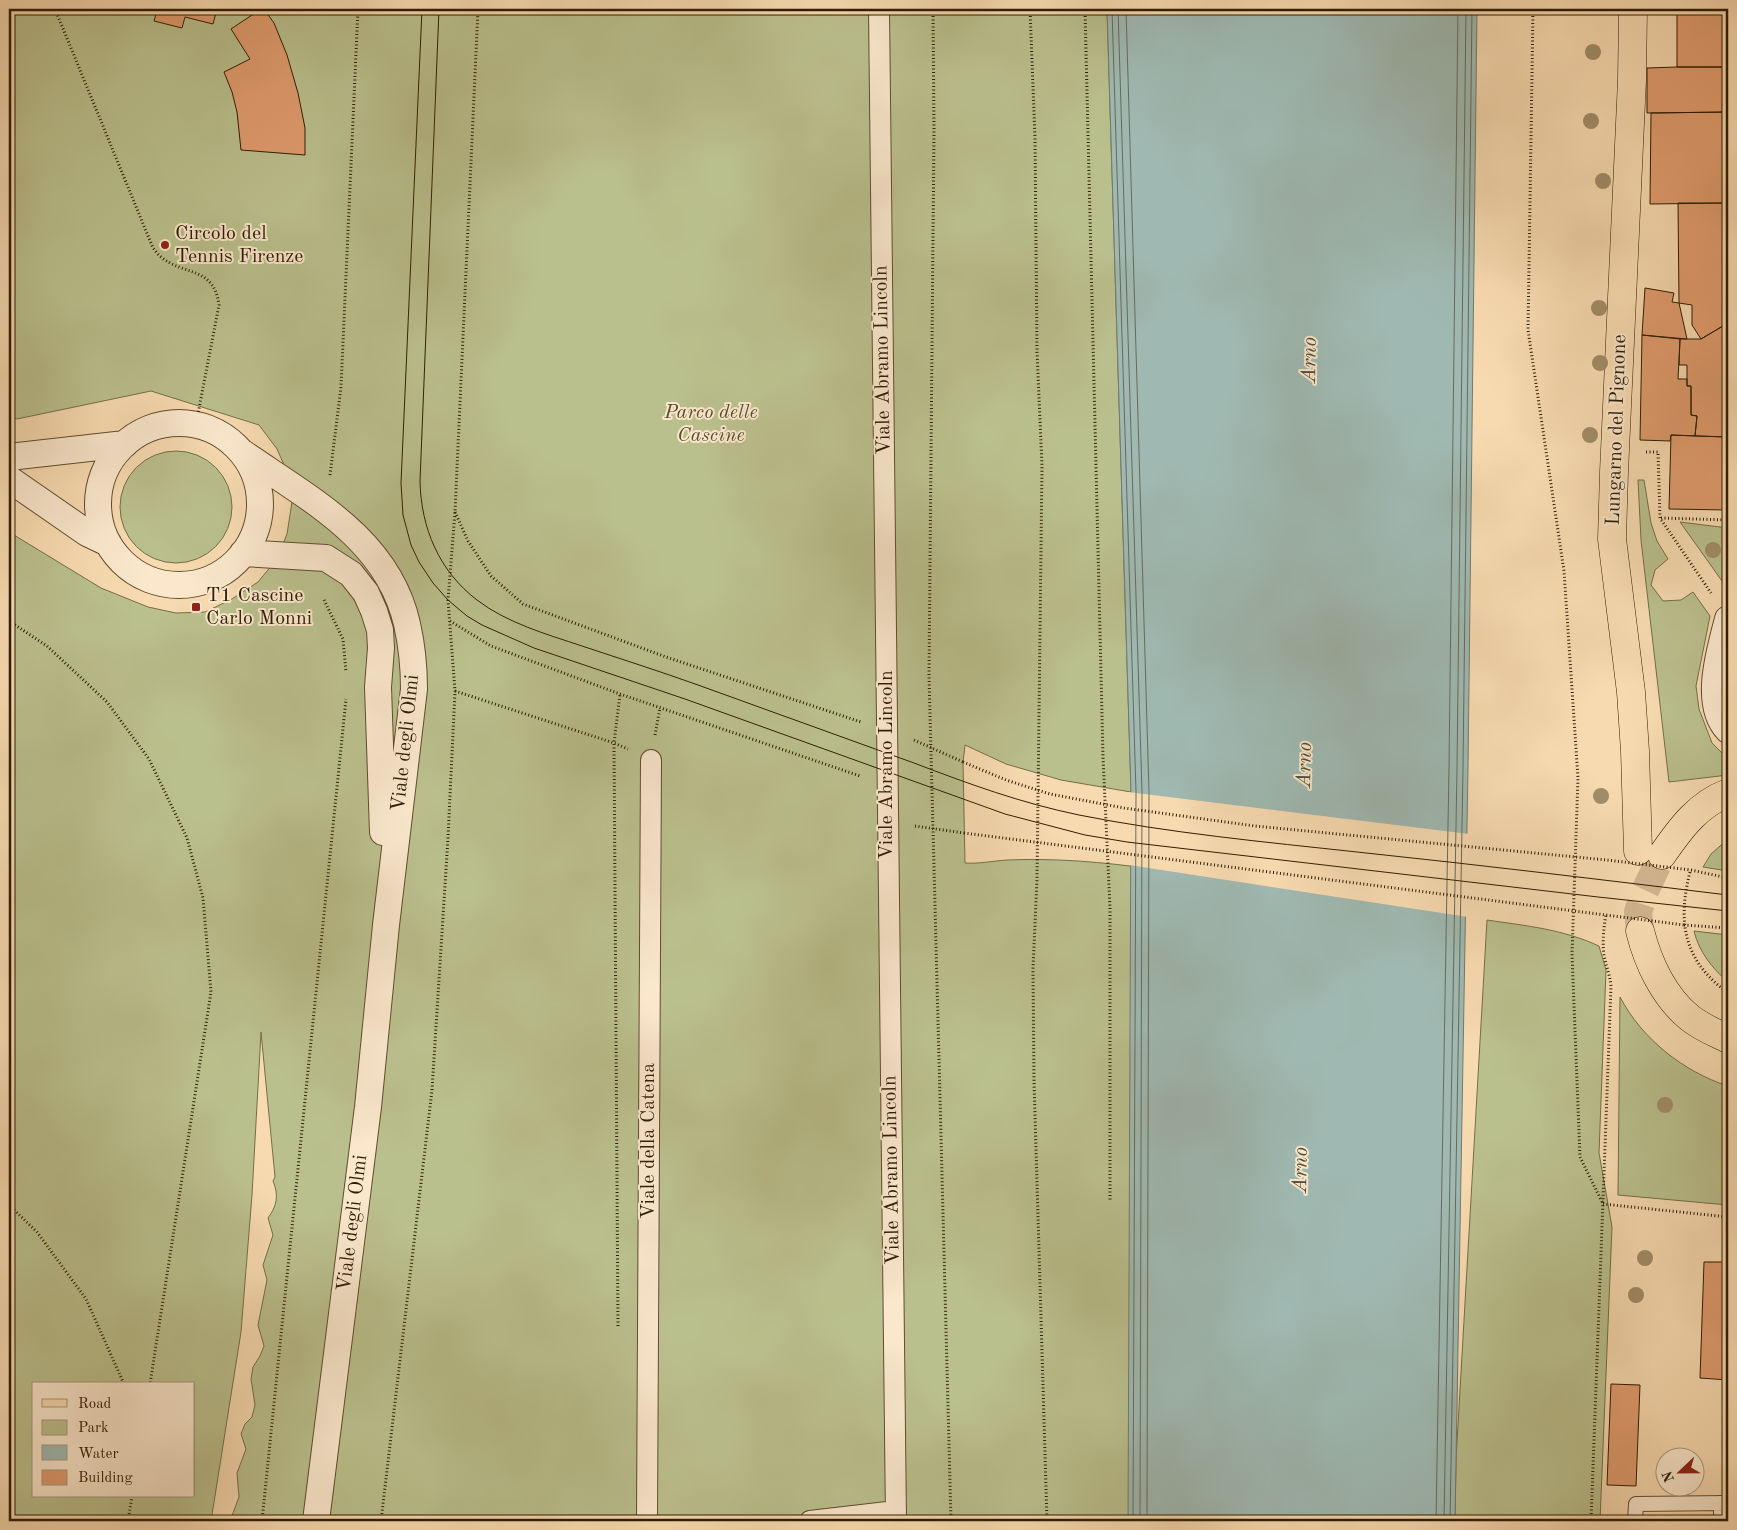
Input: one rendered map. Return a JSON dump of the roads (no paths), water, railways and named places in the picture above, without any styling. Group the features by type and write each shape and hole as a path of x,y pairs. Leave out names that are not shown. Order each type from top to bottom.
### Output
{"main road":[{"name":"Lungarno del Pignone","path":"1633,9 1632,80 1612,539 1631,692 1636,751 1650,853 1679,831 1698,811 1718,797 1728,793"},
{"path":"1640,931 1644,949 1651,964 1672,999 1690,1018 1728,1039"}],"street":[{"name":"Viale Abramo Lincoln","path":"878,9 896,1516"},
{"path":"178,422 196,424 214,431 234,444 243,453 255,474 260,493 260,515 255,534 243,553 216,577 193,585 169,586 152,581 136,573 120,560 108,543 98,514 99,488 106,468 125,444 141,432 155,426 178,422"},
{"path":"9,457 125,444"},
{"name":"Viale degli Olmi","path":"243,453 310,498 362,541 386,574 395,592 407,622 413,657 414,689 386,925 366,1117 316,1521"},
{"path":"9,479 87,533 108,543"},
{"name":"Viale degli Olmi","path":"243,553 326,558 343,568 358,581 374,611 380,630 381,648 378,687 386,925"},
{"path":"1722,609 1721,646 1714,697 1718,713 1728,730"},
{"name":"Viale della Catena","path":"647,1521 651,760"},
{"path":"810,1521 896,1516"}],"lane":[{"path":"1635,1521 1636,1504 1725,1503 1720,1521"}],"water":[{"name":"Arno","path":"1107,9 1477,9 1468,768 1455,1521 1128,1521 1131,792"}],"tunnel":[{"path":"1640,931 1638,912 1645,891 1662,855"}],"tram line":[{"path":"422,9 401,483 403,515 411,545 419,562 433,583 448,600 467,616 482,625 534,648 685,699 1005,814 1085,835 1127,842 1728,911"},
{"path":"439,9 420,481 421,498 428,532 443,562 452,576 477,600 501,615 541,632 683,680 975,786 1016,799 1079,815 1147,827 1217,836 1728,895"}],"place":[{"name":"Circolo del Tennis Firenze","path":"165,245"},
{"name":"T1 Cascine Carlo Monni","path":"196,607"}],"park label":[{"name":"Parco delle Cascine","path":"711,424"}]}
